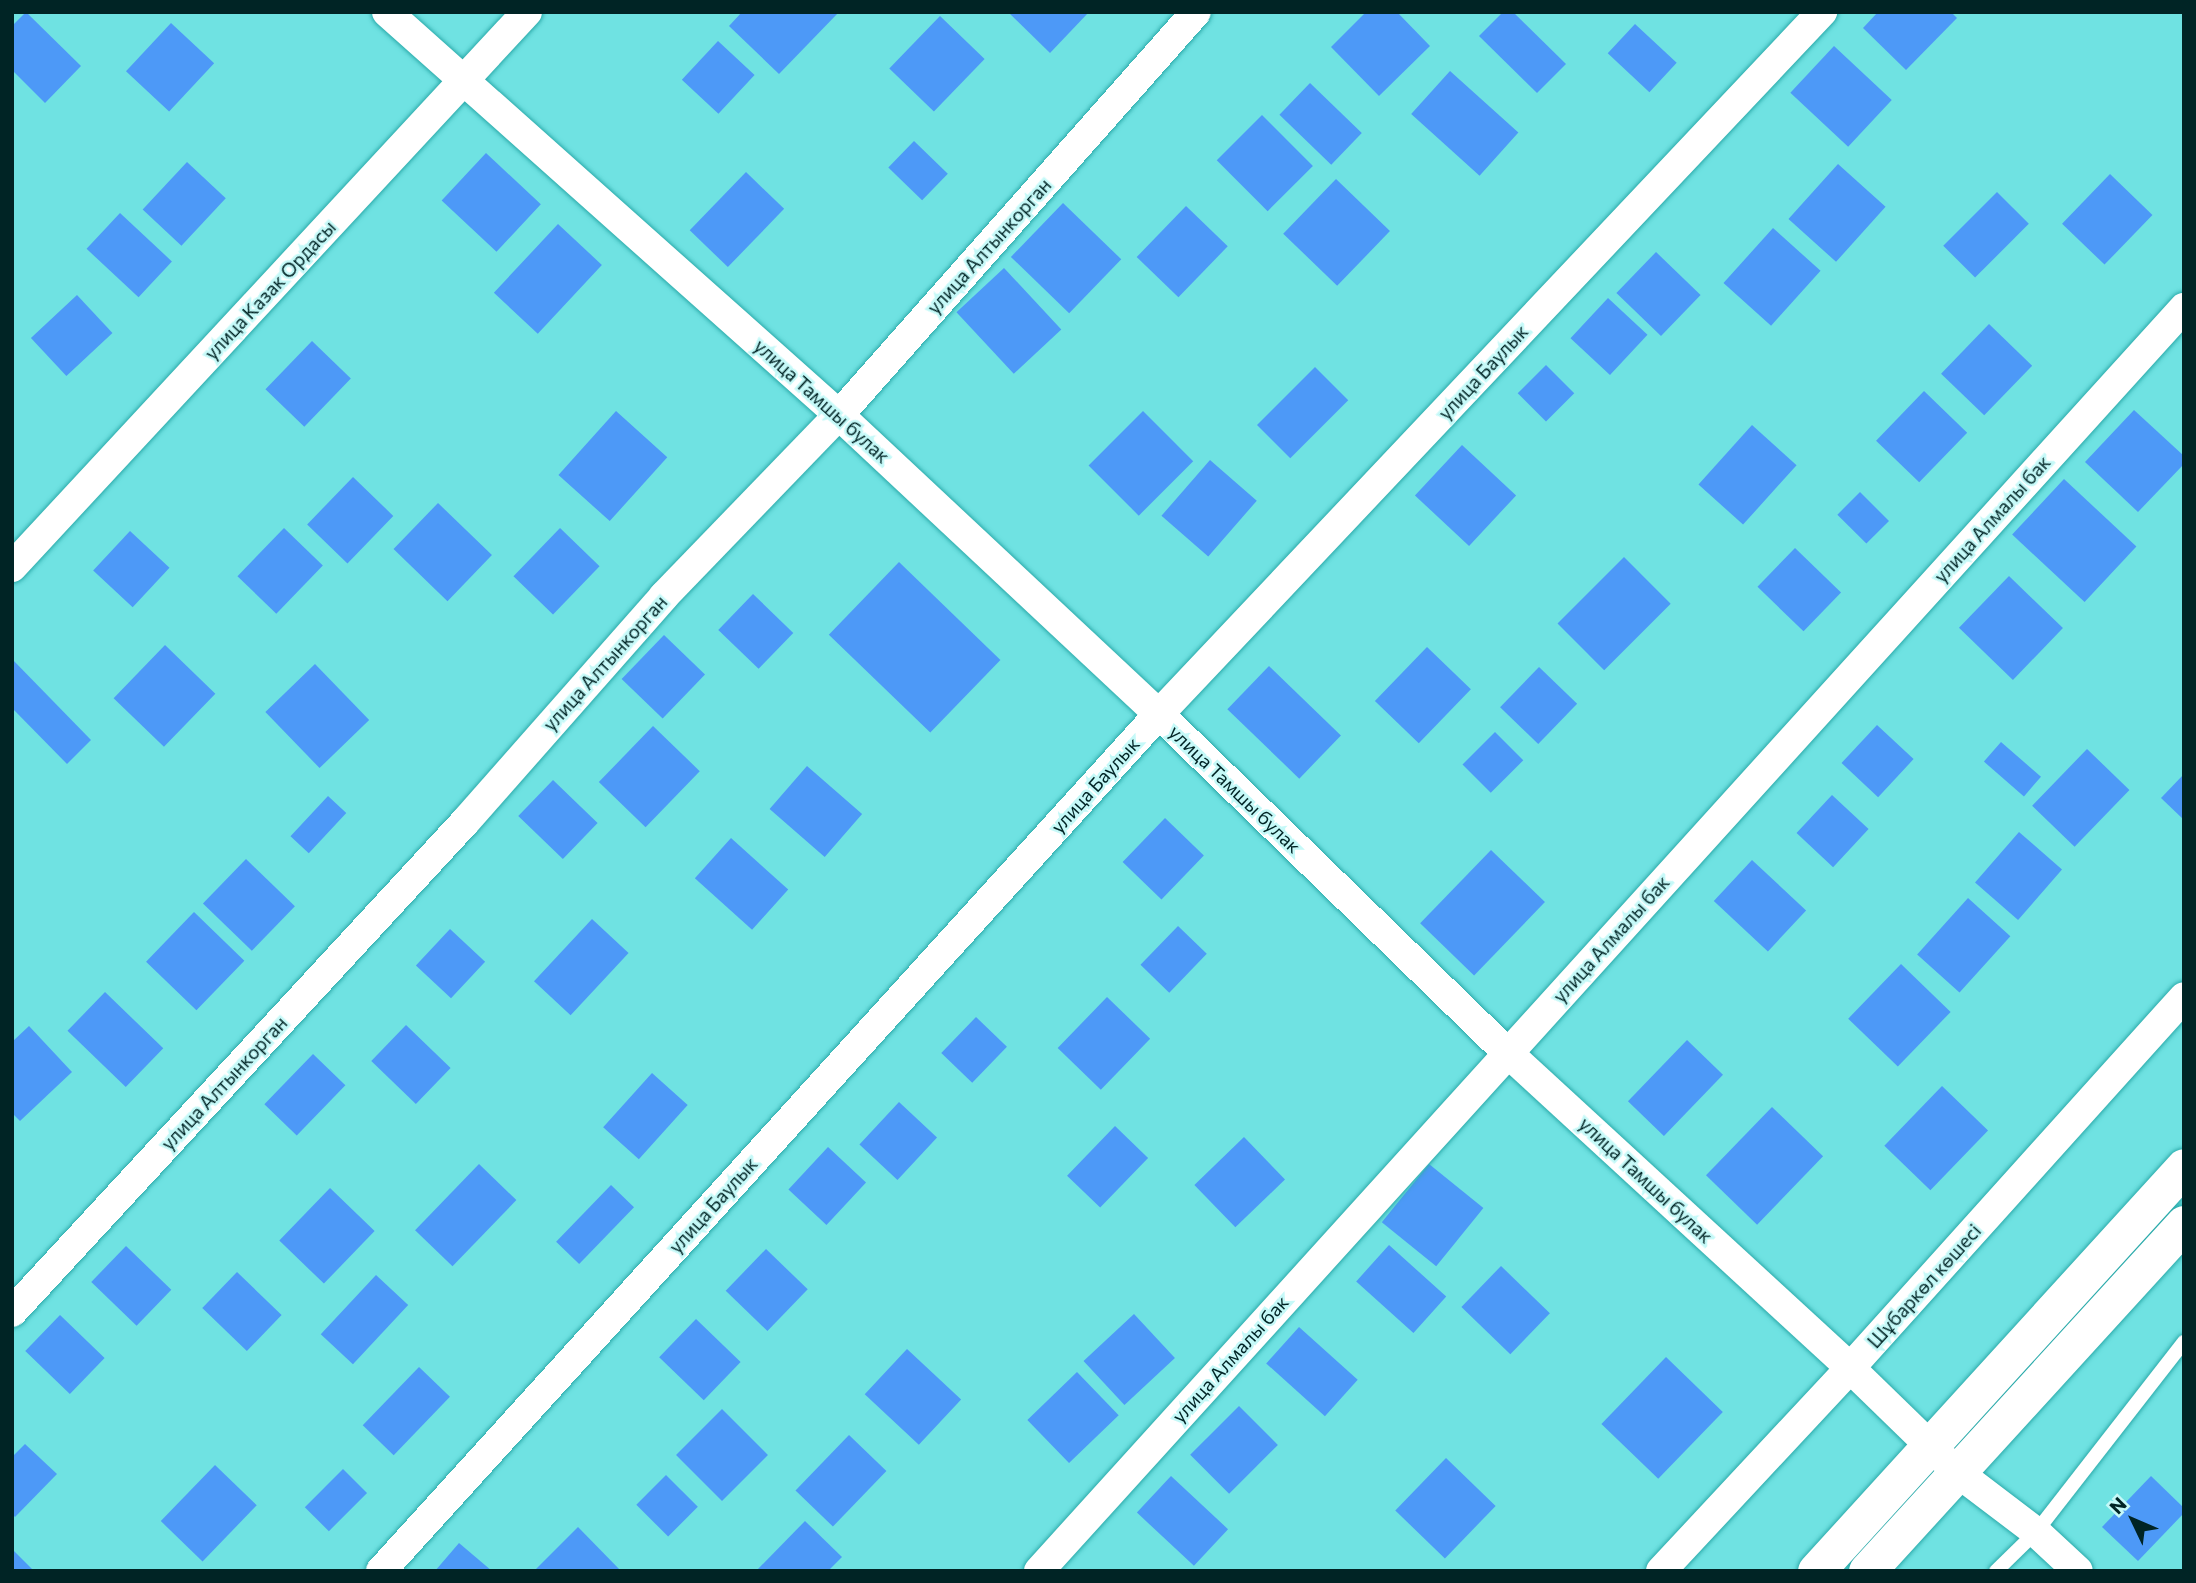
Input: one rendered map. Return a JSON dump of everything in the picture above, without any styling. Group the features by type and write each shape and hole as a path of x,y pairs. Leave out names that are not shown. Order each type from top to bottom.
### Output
{"street":[{"name":"улица Тамшы булак","path":"387,12 463,83 839,415 1159,715 1508,1053 1850,1368 1957,1472 2036,1532 2078,1571"},
{"name":"улица Казак Ордасы","path":"12,567 527,12"},
{"name":"улица Алтынкорган","path":"12,1312 465,822 664,596 839,415 1196,12"},
{"name":"улица Баулык","path":"381,1571 1159,715 1822,12"},
{"name":"улица Алмалы бак","path":"1039,1571 2184,308"},
{"name":"Шұбаркөл көшесі","path":"1661,1571 1850,1368 2184,997"},
{"path":"1816,1571 2184,1167"},
{"path":"1867,1571 2184,1224"}],"lane":[{"path":"1996,1571 2036,1532 2184,1342"}],"building":[{"path":"26,12 81,66 45,103 12,70 12,26"},
{"path":"742,12 839,12 779,74 729,26"},
{"path":"1008,12 1089,12 1050,53"},
{"path":"1366,12 1397,12 1430,46 1379,96 1331,47"},
{"path":"1503,12 1513,12 1566,64 1537,93 1479,36"},
{"path":"1878,12 1951,12 1957,18 1906,70 1863,28"},
{"path":"940,16 985,59 934,112 889,69"},
{"path":"171,23 214,63 169,112 126,71"},
{"path":"1635,24 1677,63 1649,92 1608,53"},
{"path":"718,41 755,75 718,114 682,80"},
{"path":"1834,46 1892,100 1848,147 1790,93"},
{"path":"1450,71 1518,133 1480,176 1411,114"},
{"path":"1310,83 1362,133 1331,165 1279,115"},
{"path":"1262,115 1313,166 1268,211 1217,160"},
{"path":"914,141 948,174 922,200 888,168"},
{"path":"486,153 541,204 497,252 442,201"},
{"path":"187,162 226,198 181,246 143,210"},
{"path":"1838,164 1886,207 1836,262 1788,219"},
{"path":"746,172 784,209 728,267 690,230"},
{"path":"2110,174 2152,215 2105,265 2062,224"},
{"path":"1336,179 1390,231 1337,286 1283,234"},
{"path":"1997,192 2029,224 1975,278 1943,246"},
{"path":"1063,203 1121,259 1069,313 1011,257"},
{"path":"1186,206 1228,246 1178,297 1137,257"},
{"path":"120,213 172,261 139,297 87,249"},
{"path":"558,224 602,265 538,334 494,293"},
{"path":"1773,228 1821,271 1771,326 1723,283"},
{"path":"1656,252 1701,295 1661,336 1616,293"},
{"path":"1004,268 1061,329 1014,374 956,312"},
{"path":"77,295 112,333 66,376 31,338"},
{"path":"1608,298 1647,335 1610,375 1570,338"},
{"path":"1989,324 2032,366 1984,415 1941,374"},
{"path":"312,341 351,379 304,427 265,389"},
{"path":"1546,365 1574,393 1546,422 1518,393"},
{"path":"1315,367 1348,400 1290,458 1257,425"},
{"path":"1924,391 1967,433 1919,482 1876,441"},
{"path":"2134,410 2184,456 2184,464 2138,512 2085,462"},
{"path":"616,411 667,457 610,521 558,475"},
{"path":"1143,411 1193,461 1139,516 1089,465"},
{"path":"1752,425 1797,465 1743,525 1698,484"},
{"path":"1462,445 1516,495 1469,546 1415,495"},
{"path":"1210,460 1257,501 1208,557 1161,516"},
{"path":"353,477 393,516 347,563 307,524"},
{"path":"2064,479 2136,547 2085,602 2012,535"},
{"path":"1860,492 1889,521 1866,544 1837,515"},
{"path":"438,503 492,555 447,601 394,549"},
{"path":"284,528 323,566 276,614 237,576"},
{"path":"560,528 600,566 553,614 513,576"},
{"path":"130,531 169,568 133,607 93,570"},
{"path":"1795,548 1841,592 1804,631 1757,587"},
{"path":"1624,557 1671,604 1604,670 1558,623"},
{"path":"899,562 1000,660 930,733 829,635"},
{"path":"2009,576 2063,628 2013,680 1959,628"},
{"path":"753,594 793,633 759,669 718,630"},
{"path":"664,635 705,675 663,718 622,679"},
{"path":"165,645 215,694 164,747 114,698"},
{"path":"1427,647 1471,689 1419,743 1375,701"},
{"path":"12,659 91,740 67,764 12,708"},
{"path":"315,664 369,720 320,768 265,712"},
{"path":"1269,666 1341,735 1299,779 1227,709"},
{"path":"1539,667 1577,704 1538,744 1500,707"},
{"path":"1877,725 1914,759 1878,797 1842,763"},
{"path":"653,726 700,771 646,827 599,782"},
{"path":"1495,732 1523,760 1491,793 1462,765"},
{"path":"2001,742 2041,777 2024,796 1984,762"},
{"path":"2087,749 2129,790 2075,847 2032,806"},
{"path":"807,766 862,814 825,857 770,809"},
{"path":"2184,774 2184,820 2161,798"},
{"path":"553,780 598,823 563,859 518,816"},
{"path":"1832,795 1869,829 1833,867 1797,833"},
{"path":"328,796 346,813 309,853 290,836"},
{"path":"1165,818 1204,856 1161,899 1123,862"},
{"path":"2019,832 2062,869 2018,920 1975,883"},
{"path":"731,838 788,890 752,930 695,878"},
{"path":"1491,850 1545,902 1474,975 1420,923"},
{"path":"246,859 295,906 252,951 203,904"},
{"path":"1752,860 1806,910 1768,951 1714,901"},
{"path":"1968,898 2010,936 1960,993 1917,954"},
{"path":"194,912 244,961 196,1010 146,962"},
{"path":"592,919 629,953 571,1015 534,981"},
{"path":"1178,926 1207,954 1169,993 1140,965"},
{"path":"450,929 485,962 451,998 416,966"},
{"path":"1901,964 1951,1012 1898,1067 1848,1019"},
{"path":"105,992 163,1048 126,1087 67,1031"},
{"path":"1107,997 1150,1039 1101,1090 1058,1048"},
{"path":"976,1017 1007,1047 972,1083 941,1053"},
{"path":"406,1025 451,1068 416,1104 371,1061"},
{"path":"29,1026 72,1072 20,1121 12,1113 12,1042"},
{"path":"1687,1040 1723,1075 1664,1136 1628,1101"},
{"path":"313,1054 345,1085 297,1136 264,1104"},
{"path":"652,1073 688,1105 639,1159 603,1127"},
{"path":"1942,1086 1988,1130 1930,1190 1884,1146"},
{"path":"899,1102 937,1137 897,1180 859,1144"},
{"path":"1772,1107 1823,1156 1757,1225 1706,1175"},
{"path":"1115,1126 1148,1158 1100,1208 1067,1176"},
{"path":"1244,1137 1285,1179 1235,1227 1194,1185"},
{"path":"828,1147 866,1182 826,1225 788,1189"},
{"path":"479,1164 516,1200 452,1266 415,1230"},
{"path":"1429,1164 1483,1208 1436,1266 1382,1222"},
{"path":"611,1185 634,1207 579,1264 556,1242"},
{"path":"330,1188 375,1231 324,1284 279,1241"},
{"path":"1389,1245 1446,1297 1413,1333 1356,1281"},
{"path":"126,1246 171,1290 137,1326 91,1282"},
{"path":"766,1249 808,1289 767,1331 726,1291"},
{"path":"1501,1266 1550,1313 1510,1354 1461,1307"},
{"path":"237,1272 282,1315 247,1351 202,1308"},
{"path":"376,1275 408,1305 353,1364 321,1334"},
{"path":"1134,1314 1175,1358 1124,1405 1084,1361"},
{"path":"60,1315 105,1358 70,1394 25,1351"},
{"path":"696,1319 741,1362 704,1400 659,1357"},
{"path":"1299,1327 1358,1380 1325,1416 1266,1363"},
{"path":"907,1349 961,1399 919,1445 865,1394"},
{"path":"1666,1357 1723,1412 1658,1479 1601,1424"},
{"path":"419,1367 450,1397 394,1455 363,1425"},
{"path":"1077,1372 1119,1415 1069,1463 1027,1420"},
{"path":"1239,1406 1278,1445 1229,1494 1190,1455"},
{"path":"722,1409 768,1455 722,1501 676,1455"},
{"path":"849,1435 886,1471 833,1527 796,1490"},
{"path":"25,1444 57,1474 15,1517 12,1514 12,1457"},
{"path":"1446,1458 1496,1506 1445,1558 1395,1511"},
{"path":"215,1465 257,1505 203,1561 161,1521"},
{"path":"343,1469 367,1493 329,1531 305,1507"},
{"path":"666,1475 698,1507 668,1537 636,1505"},
{"path":"1171,1476 1228,1529 1194,1566 1137,1513"},
{"path":"2151,1476 2184,1508 2184,1513 2138,1561 2102,1527"},
{"path":"805,1521 842,1557 828,1571 756,1571"},
{"path":"578,1527 621,1571 536,1569"},
{"path":"459,1543 492,1571 435,1571"},
{"path":"12,1549 34,1571 12,1571"}]}
